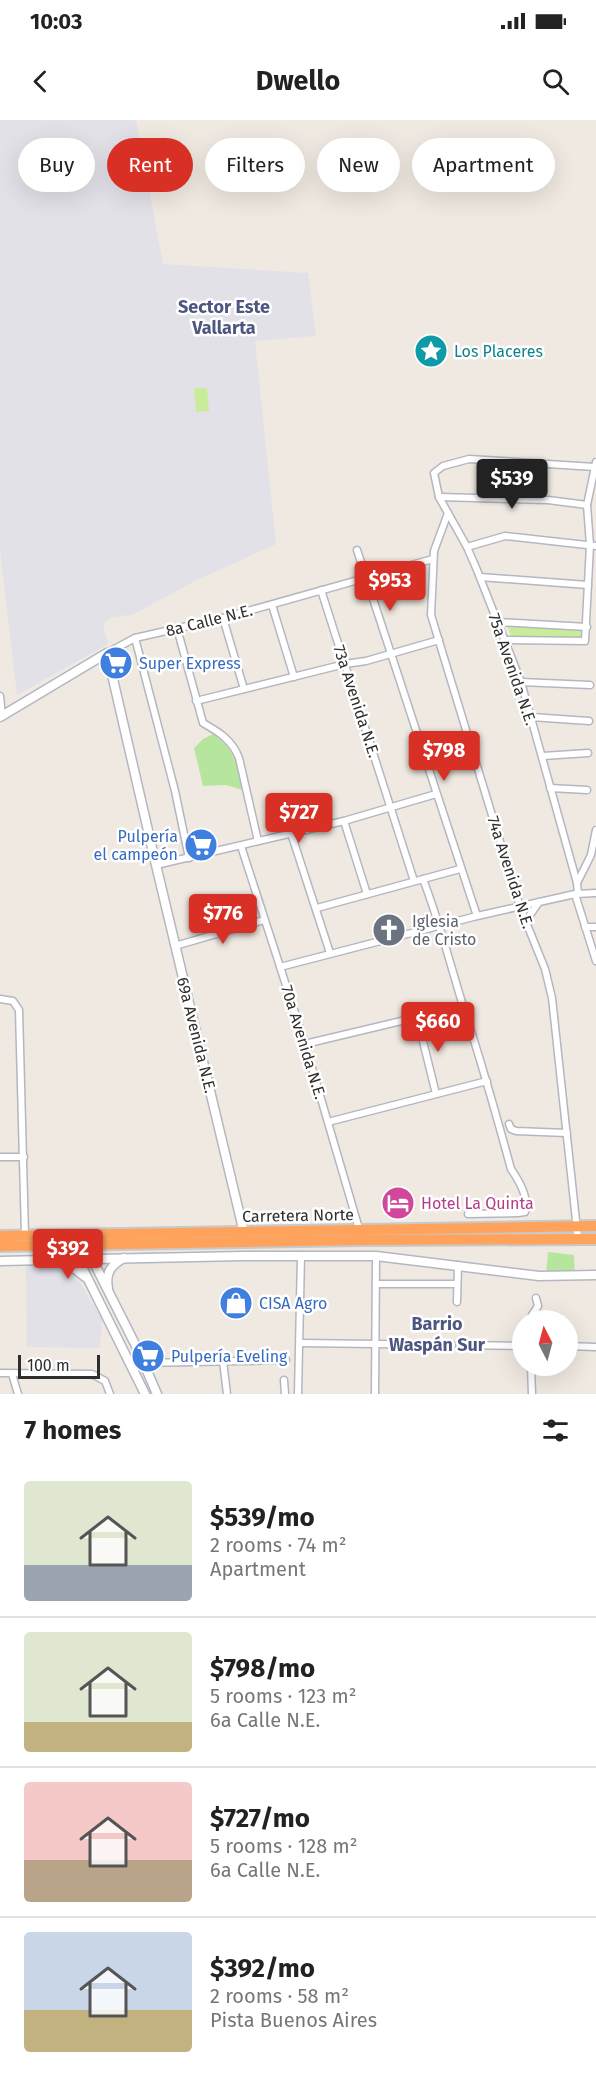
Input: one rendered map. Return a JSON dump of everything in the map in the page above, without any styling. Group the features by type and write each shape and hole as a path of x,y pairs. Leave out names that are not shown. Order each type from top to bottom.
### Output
{"highway":[{"name":"Carretera Norte","path":"360,1235 541,1226 596,1226"},
{"name":"Carretera Norte","path":"0,1236 184,1233 245,1236"},
{"path":"54,1260 74,1253 93,1241 153,1240 184,1233"},
{"name":"Carretera Norte","path":"0,1246 85,1245 245,1236 360,1235 596,1239"},
{"path":"78,1259 85,1245"}],"street":[{"name":"75a Avenida N.E.","path":"576,894 576,881 521,682 480,577 467,547 439,497 434,478 435,470 469,459 595,464"},
{"path":"505,640 583,642 587,638 588,585 593,545 587,505 595,464"},
{"path":"439,497 537,500 587,505"},
{"name":"74a Avenida N.E.","path":"448,513 434,551 431,615 520,907 545,969 552,998 578,1239"},
{"path":"467,547 505,536 593,545"},
{"path":"357,550 477,916"},
{"name":"8a Calle N.E.","path":"1,717 135,638 223,618 433,558"},
{"path":"480,577 588,585"},
{"name":"73a Avenida N.E.","path":"321,590 414,881"},
{"path":"272,604 294,676"},
{"path":"223,618 244,689"},
{"path":"498,622 587,627"},
{"path":"177,628 203,723 218,731 235,747 258,841"},
{"path":"135,638 176,791 189,858"},
{"path":"196,701 392,654 439,640"},
{"name":"69a Avenida N.E.","path":"107,653 245,1236"},
{"path":"521,682 590,686"},
{"path":"0,696 1,717"},
{"path":"531,717 589,721"},
{"path":"543,756 588,753"},
{"path":"550,788 587,790"},
{"path":"156,865 344,821 436,794"},
{"path":"344,821 367,894"},
{"path":"576,881 593,855 596,830"},
{"path":"291,833 330,953"},
{"name":"70a Avenida N.E.","path":"241,846 305,1044 360,1235"},
{"path":"317,908 460,869"},
{"path":"423,879 440,925 511,1169 521,1185 527,1206 525,1212 518,1214 468,1214"},
{"path":"280,967 477,916 576,894 596,893"},
{"path":"576,894 596,960"},
{"path":"527,925 530,915 539,902"},
{"path":"175,946 264,920"},
{"path":"585,927 596,927"},
{"path":"0,999 15,1003 19,1010 25,1235"},
{"path":"305,1044 464,1006"},
{"path":"417,1017 436,1094"},
{"path":"328,1122 487,1082"},
{"path":"509,1124 511,1129 516,1131 567,1133"},
{"path":"0,1157 24,1157"},
{"path":"72,1234 79,1237 92,1258 157,1394"},
{"path":"298,1394 301,1255"},
{"path":"0,1261 124,1257 376,1256 542,1276 596,1275"},
{"path":"375,1394 376,1256"},
{"path":"110,1295 107,1282 108,1273 112,1266 124,1257"},
{"path":"78,1259 145,1394"},
{"path":"54,1260 70,1265 91,1284"},
{"path":"457,1302 458,1265"},
{"path":"376,1284 458,1284"},
{"path":"536,1298 537,1310"},
{"path":"108,1317 118,1311"},
{"path":"300,1343 452,1345"},
{"path":"462,1345 512,1346"},
{"path":"578,1346 596,1347"},
{"path":"143,1363 286,1360"},
{"path":"223,1361 227,1394"},
{"path":"0,1373 92,1374 105,1381 110,1394"},
{"path":"12,1374 18,1394"},
{"path":"531,1376 532,1394"},
{"path":"284,1380 285,1394"}],"shaded area":[{"path":"0,120 136,120 139,138 107,138 107,192 150,192 163,264 308,273 316,336 255,341 276,544 195,581 134,614 110,618 103,624 108,644 17,695 0,551"},
{"path":"26,1266 64,1268 74,1273 102,1319 100,1348 27,1347"}],"green space":[{"path":"194,388 207,388 209,411 196,412"},
{"path":"504,619 587,626 587,645 514,642"},
{"path":"213,734 231,752 242,790 226,785 203,786 194,748 203,739"},
{"path":"548,1252 574,1255 575,1276 546,1276"}],"place":[{"name":"Los Placeres","path":"431,351"},
{"name":"Super Express","path":"116,663"},
{"name":"Pulpería el campeón","path":"201,845"},
{"name":"Iglesia de Cristo","path":"389,930"},
{"name":"Hotel La Quinta","path":"398,1203"},
{"name":"CISA Agro","path":"236,1303"},
{"name":"Pulpería Eveling","path":"148,1356"}],"district":[{"name":"Sector Este Vallarta","path":"224,318"},
{"name":"Barrio Waspán Sur","path":"437,1334"}]}
